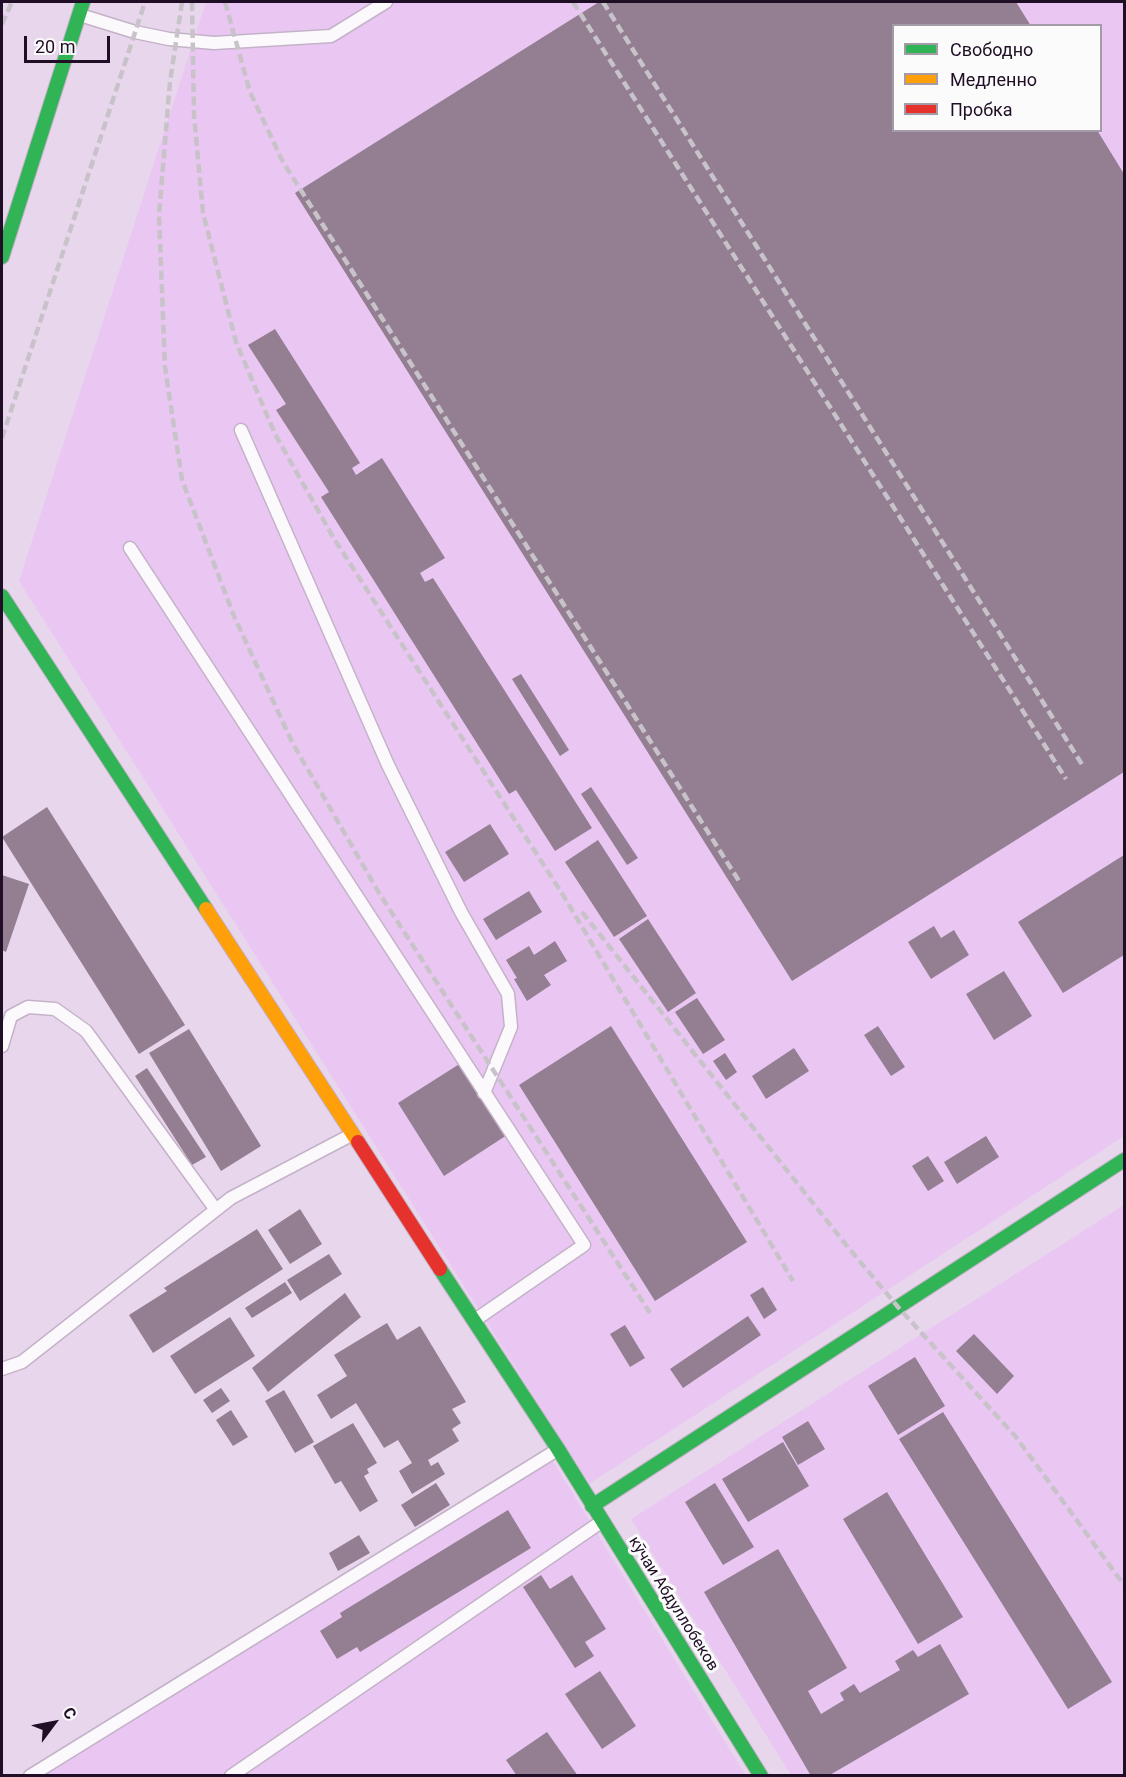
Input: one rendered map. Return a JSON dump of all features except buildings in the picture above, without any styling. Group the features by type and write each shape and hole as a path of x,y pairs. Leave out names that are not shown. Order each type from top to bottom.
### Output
{"street":[{"path":"2,257 81,8"},
{"name":"кӯчаи Абдуллобеков","path":"2,596 558,1449 761,1776"},
{"path":"592,1506 1125,1160"}],"lane":[{"path":"81,8 135,32 169,39 214,43 331,36 386,2"},
{"path":"241,430 388,765 461,912 508,993 511,1027 484,1092"},
{"path":"129,548 584,1245 474,1320"},
{"path":"2,1046 11,1016 28,1007 55,1009 86,1031 216,1210"},
{"path":"2,1368 22,1362 231,1198 352,1134"},
{"path":"30,1776 558,1449"},
{"path":"231,1776 602,1522"}],"shaded area":[{"path":"206,2 1124,2 1124,1136 589,1484 19,581"},
{"path":"1124,1205 1124,1775 791,1775 631,1519"},
{"path":"551,1458 746,1776 34,1776"}],"railway":[{"path":"2,24 12,2"},
{"path":"2,438 145,2"},
{"path":"182,2 170,82 159,215 165,367 182,480 234,616 292,742 379,893 650,1313"},
{"path":"192,2 194,115 203,213 236,342 275,434 333,537 563,895 793,1281"},
{"path":"225,2 250,92 283,162 739,881"},
{"path":"573,2 1066,779"},
{"path":"603,2 1083,766"},
{"path":"582,912 847,1246 898,1307 1016,1437 1124,1585"}],"traffic: fast":[{"path":"2,257 83,2"},
{"path":"2,596 206,909"},
{"path":"592,1506 1124,1160"},
{"path":"440,1269 558,1449 761,1776"}],"traffic: slow":[{"path":"206,909 358,1142"}],"traffic: jam":[{"path":"358,1142 440,1269"}]}
